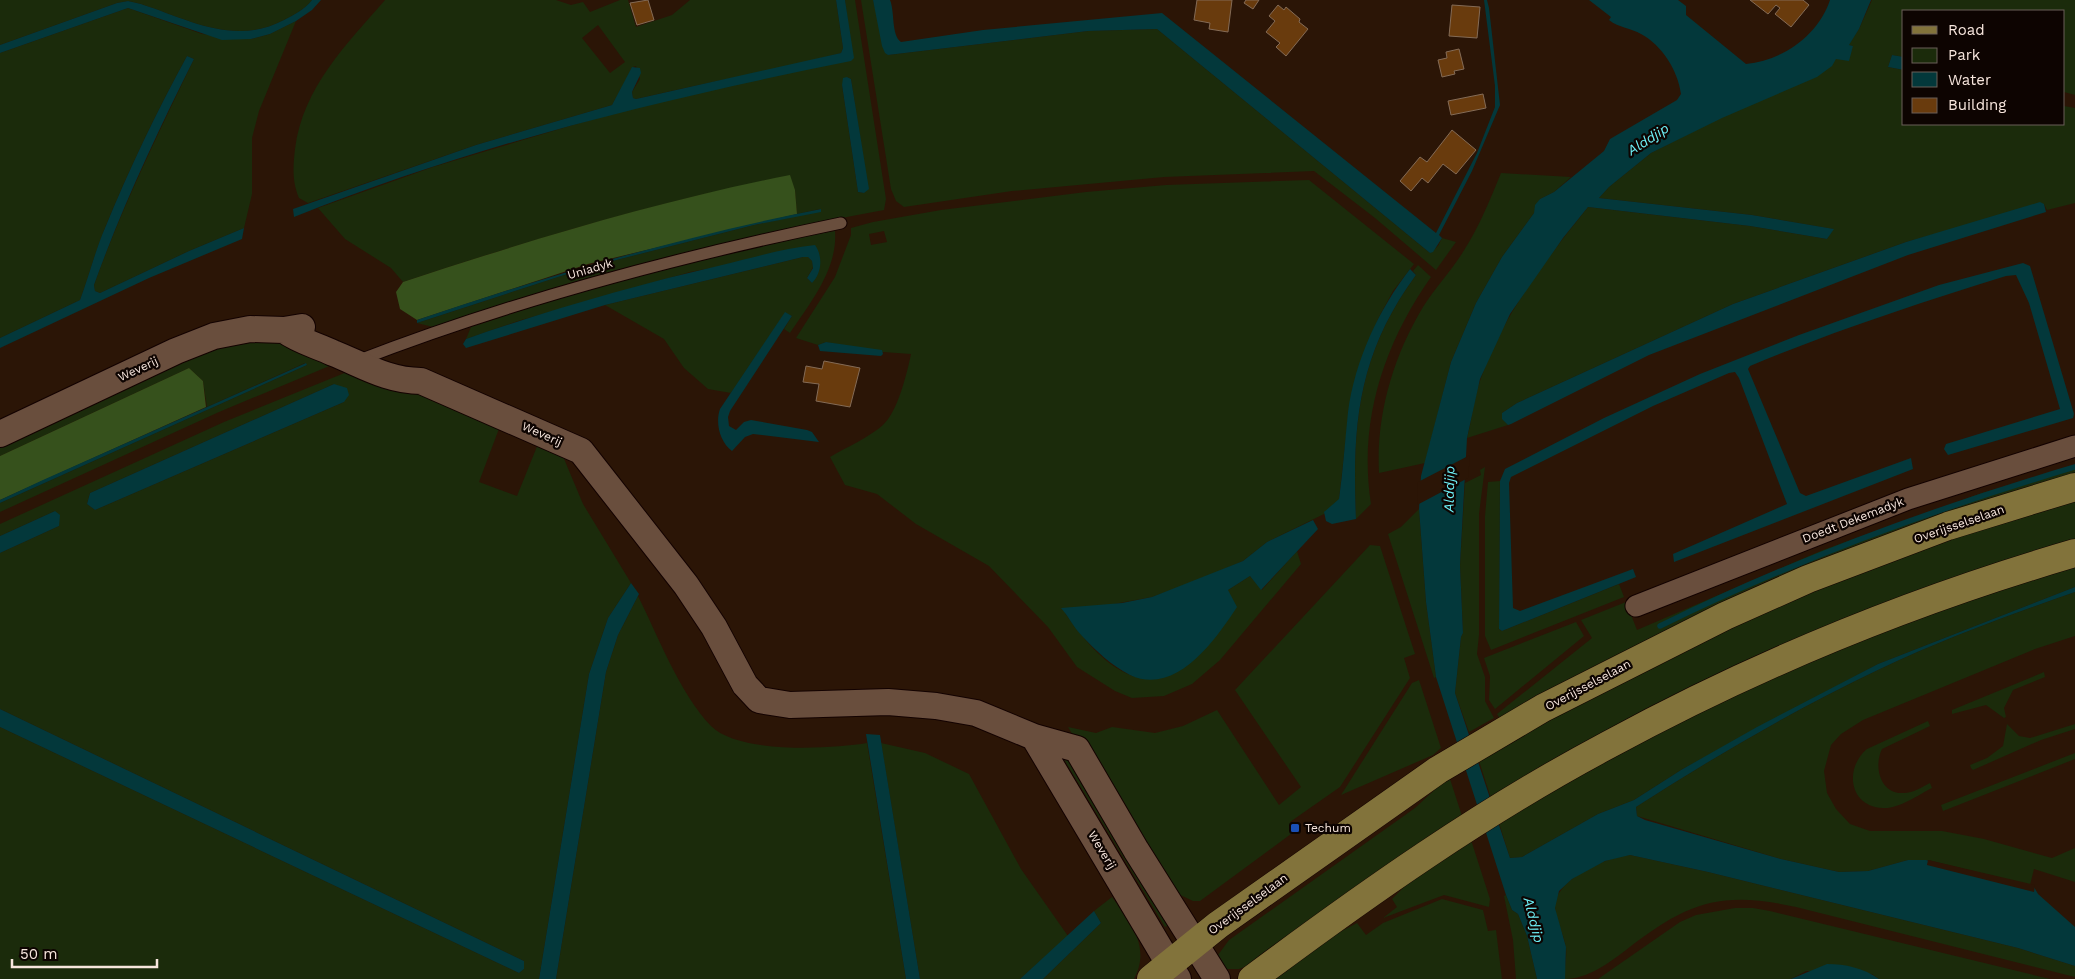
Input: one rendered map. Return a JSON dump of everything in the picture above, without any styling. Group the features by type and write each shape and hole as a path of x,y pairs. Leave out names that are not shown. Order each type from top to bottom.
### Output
{"main road":[{"name":"Overijsselselaan","path":"1166,974 1195,942 1438,770 1486,740 1624,665 1725,616 1808,579 1948,526 2075,487"},
{"path":"1252,979 1353,903 1458,833 1608,744 1742,679 1898,613 1984,581 2075,553"}],"street":[{"name":"Weverij","path":"0,434 176,351 214,336 250,329 284,330 298,339 411,370 421,381 581,451 686,585 714,627 745,685 759,700 790,705 888,702 936,706 976,713 1034,737 1166,974"},
{"name":"Doedt Dekemadyk","path":"1636,606 1900,502 2075,446"},
{"path":"1034,737 1077,749 1136,850 1217,979"}],"lane":[{"name":"Uniadyk","path":"365,358 545,296 618,275 729,247 842,224"}],"green space":[{"path":"0,0 312,0 303,9 284,20 266,27 247,31 212,28 128,1 117,3 0,45"},
{"path":"385,0 556,0 571,5 583,2 590,12 620,0 628,0 636,27 672,15 690,0 836,0 843,48 841,53 636,99 633,98 632,92 640,79 636,66 633,67 612,105 476,145 308,203 299,198 294,180 295,149 307,106 328,68","holes":["598,25 625,62 610,73 582,38"]},
{"path":"845,0 855,0 886,199 884,210 770,233 656,260 544,291 433,327 417,323 589,267 754,225 821,211 820,209 797,214 795,190 789,176 643,209 498,251 403,282 391,268 345,239 318,208 433,167 573,125 633,108 755,80 853,52 851,50","holes":["847,77 851,79 868,188 864,193 858,192 842,85"]},
{"path":"861,0 873,0 888,55 1088,31 1157,29 1430,253 1438,246 1442,238 1456,242 1436,270 1375,218 1314,171 1164,177 1012,191 904,207 896,201 891,189"},
{"path":"1872,0 2075,0 2075,95 2065,92 2065,10 1902,10 1902,57 1892,55 1888,67 1902,70 1902,125 2065,125 2065,106 2075,108 2075,203 2047,210 2044,204 1906,242 1733,304 1517,403 1502,413 1503,419 1508,425 1467,438 1479,385 1490,354 1501,332 1527,288 1588,207 1750,226 1827,239 1833,229 1752,215 1599,198 1609,187 1651,153 1835,59 1853,46 1848,45 1859,29"},
{"path":"128,8 202,34 251,39 270,34 296,21 259,111 252,138 252,194 244,228 189,251 100,293 95,291 94,285 128,199 194,59 187,56 154,119 124,184 101,237 80,300 0,338 0,53"},
{"path":"1501,173 1571,177 1554,192 1540,199 1534,213 1502,257 1476,303 1451,362 1425,463 1379,473 1380,430 1384,408 1395,366 1403,346 1423,307 1469,243"},
{"path":"790,175 795,190 797,214 588,264 417,320 400,309 396,292 403,282 595,222 741,185"},
{"path":"1309,180 1414,264 1393,291 1378,319 1355,380 1349,410 1339,500 1324,514 1267,542 1243,561 1196,581 1152,597 1065,613 1093,649 1111,664 1132,676 1150,679 1228,590 1250,576 1262,590 1297,551 1301,564 1220,660 1192,684 1164,696 1132,698 1115,691 1077,667 1048,627 989,566 916,524 877,494 845,485 830,457 871,434 888,419 901,391 911,354 883,352 826,342 818,345 796,338 835,277 851,235 851,228 873,222 941,210 1086,192 1166,185","holes":["884,231 887,242 871,245 869,234"]},
{"path":"835,231 832,259 814,298 790,333 784,329 792,316 785,313 731,393 708,389 684,368 664,339 605,305 803,257 808,257 812,261 813,267 807,278 812,283 817,248 690,272 518,321 466,339 471,327 605,284 697,259"},
{"path":"1418,265 1431,277 1400,329 1378,384 1368,443 1371,504 1356,519 1355,484 1358,421 1370,362 1397,304 1416,275 1413,271"},
{"path":"281,341 339,362 219,412 0,512 0,503 307,365 305,363 207,407 203,381 189,368 0,456 0,443 179,360 232,342"},
{"path":"189,368 203,381 206,407 0,500 0,456"},
{"path":"347,372 446,403 500,426 479,482 517,496 538,444 562,454 583,504 631,583 608,618 589,674 539,979 0,979 0,727 519,973 524,969 524,961 0,709 0,553 59,526 55,511 0,536 0,524 224,422","holes":["334,384 344,402 95,510 87,504 90,493"]},
{"path":"2075,466 2075,477 1501,720 1497,714 1592,638 1581,620 1626,602 1637,630 1823,550 1982,493"},
{"path":"1485,467 1479,514 1479,635 1477,654 1485,677 1485,701 1494,718 1469,732 1455,693 1463,633 1460,565 1465,483 1481,475 1480,470"},
{"path":"1500,481 1499,629 1502,631 1619,584 1624,597 1491,650 1485,636 1485,516 1488,482"},
{"path":"2075,497 2075,542 1491,798 1479,761 1490,750 1729,625 1886,560"},
{"path":"1419,509 1426,602 1436,677 1434,678 1388,534 1401,527"},
{"path":"1370,545 1380,546 1415,654 1404,658 1410,678 1340,787 1290,822 1295,831 1200,901 1193,901 1176,893 1146,857 1068,727 1096,733 1112,727 1155,733 1183,726 1217,710 1279,805 1301,787 1235,690"},
{"path":"2075,564 2075,587 1878,664 1681,770 1634,800 1598,814 1522,857 1510,858 1499,823 1510,813 1675,721 1901,623"},
{"path":"2075,592 2075,636 2035,649 1863,720 1841,734 1831,745 1824,771 1827,793 1836,809 1850,824 1870,831 1942,831 1984,839 2052,858 2075,848 2075,882 2034,869 2030,885 1928,860 1908,860 1868,871 1839,872 1781,859 1637,816 1636,807 1665,788 1755,734 1848,684 1952,638"},
{"path":"638,596 670,664 689,698 711,726 724,735 742,741 786,747 831,747 867,743 906,979 556,979 606,672 618,635"},
{"path":"1576,622 1584,636 1495,709 1489,700 1490,676 1484,658"},
{"path":"2044,672 2045,677 2013,690 2004,708 2006,717 2004,718 1986,705 1952,714 1952,710"},
{"path":"1419,680 1441,748 1433,755 1341,795 1412,683"},
{"path":"1928,721 1930,726 1882,749 1878,764 1881,778 1885,785 1896,792 1907,793 1930,783 1932,788 1915,798 1889,808 1872,806 1863,801 1857,794 1853,776 1855,766 1860,757 1867,749"},
{"path":"2007,724 2019,736 2030,738 2075,724 2075,729 2041,740 1973,770 1970,765 1987,758 2003,746"},
{"path":"881,743 925,753 969,774 1021,869 1068,936 1020,979 920,979"},
{"path":"2075,753 2075,759 1943,811 1941,805"},
{"path":"1062,756 1074,757 1174,922 1165,927"},
{"path":"1450,779 1462,816 1254,963 1239,969 1226,969 1218,955 1229,940 1415,808 1442,783"},
{"path":"1471,840 1490,899 1489,907 1444,895 1383,918 1397,907 1392,899 1424,867"},
{"path":"1630,855 1708,872 2018,948 2075,966 2075,977 1796,907 1746,900 1705,904 1686,911 1667,921 1597,969 1581,976 1565,979 1566,948 1555,907 1557,897 1563,887 1584,871 1609,860"},
{"path":"1506,895 1512,910 1518,914 1527,936 1537,979 1516,979 1513,940 1504,896"},
{"path":"1112,897 1132,926 1140,946 1139,967 1134,979 1043,979 1101,923 1094,911"},
{"path":"1442,899 1483,910 1488,931 1496,930 1502,979 1267,979 1300,953 1357,923 1366,935 1383,923"},
{"path":"1735,908 1753,908 1770,911 2050,979 1879,979 1872,974 1806,971 1791,979 1598,979 1680,922 1696,915"}],"water":[{"path":"312,0 321,0 312,10 296,21 270,34 251,39 222,40 128,8 0,53 0,45 117,3 128,1 212,28 247,31 266,27 284,20 303,9"},
{"path":"836,0 845,0 854,58 851,61 709,91 569,126 430,168 294,217 293,209 476,145 612,105 632,67 640,68 641,73 632,92 633,98 636,99 841,53 843,48"},
{"path":"873,0 890,0 894,29 901,42 983,30 1162,13 1436,233 1477,153 1495,107 1495,86 1484,0 1487,0 1489,8 1500,105 1472,171 1439,235 1442,238 1433,252 1430,253 1157,29 1088,31 888,55 882,46"},
{"name":"Alddjip","path":"1589,0 1678,0 1686,6 1686,15 1746,64 1760,62 1773,57 1797,44 1817,25 1830,0 1871,0 1859,29 1849,45 1853,46 1849,61 1836,59 1832,66 1817,77 1722,118 1651,153 1609,187 1599,198 1752,215 1834,229 1827,239 1750,226 1588,207 1563,238 1510,314 1480,379 1467,438 1460,565 1463,633 1455,693 1510,858 1522,857 1598,814 1634,800 1681,770 1757,727 1878,664 2075,587 2075,592 1952,638 1848,684 1755,734 1636,807 1637,816 1645,820 1781,859 1839,872 1868,871 1908,860 1926,860 2034,887 2038,894 2075,927 2075,966 2018,948 1708,872 1630,855 1605,861 1572,879 1559,891 1555,908 1566,947 1565,979 1537,979 1527,936 1518,914 1512,910 1506,895 1436,677 1426,602 1419,509 1421,476 1451,362 1476,303 1502,257 1534,213 1535,205 1540,199 1554,192 1604,151 1610,139 1677,100 1681,94 1673,68 1656,45 1637,32 1613,23 1609,20 1611,17"},
{"path":"1892,55 1902,57 1902,70 1888,67"},
{"path":"187,56 194,59 153,142 128,199 94,285 95,291 100,293 189,251 244,228 242,239 149,278 0,348 0,338 80,300 101,237 124,184 154,119"},
{"path":"843,78 851,79 869,189 864,193 858,192 842,85"},
{"path":"2040,202 2044,204 2046,212 1908,255 1649,355 1511,424 1508,425 1502,419 1502,413 1517,403 1733,304 1906,242"},
{"path":"821,209 821,212 754,225 589,267 417,323 417,320 467,303 567,272 718,231"},
{"path":"815,245 818,249 820,264 818,274 812,283 807,278 813,268 812,261 808,257 803,257 605,305 466,348 463,344 466,339 497,328 625,290 792,248"},
{"path":"2023,263 2030,266 2074,414 2073,418 1948,455 1944,449 1946,444 2060,409 2029,303 2016,275 2006,276 1973,286 1845,329 1750,366 1748,369 1800,493 1806,496 1911,458 1913,469 1674,562 1673,554 1787,504 1739,378 1735,372 1729,373 1653,406 1511,477 1509,483 1513,608 1520,611 1633,569 1636,577 1502,631 1499,629 1500,481 1505,469 1604,418 1700,374 1799,335 1939,285"},
{"path":"1410,269 1416,275 1397,304 1382,333 1370,362 1363,391 1358,421 1356,452 1356,519 1332,524 1326,521 1324,512 1339,499 1348,412 1356,373 1379,318"},
{"path":"785,312 792,316 730,411 728,417 729,426 736,430 744,422 751,420 807,430 812,432 819,442 753,434 745,437 732,451 724,443 718,426 720,409"},
{"path":"826,342 882,350 883,354 881,356 820,351 818,345"},
{"path":"306,363 307,365 0,503 0,500 43,480"},
{"path":"334,384 347,388 349,395 344,402 95,510 87,504 90,493"},
{"path":"55,511 60,515 59,526 0,553 0,536"},
{"path":"1313,520 1318,529 1261,590 1250,576 1228,590 1237,607 1218,634 1193,661 1179,672 1163,678 1147,680 1130,675 1117,667 1098,652 1076,630 1061,608 1122,603 1152,597 1243,561 1267,542"},
{"path":"631,583 639,594 618,635 606,672 556,979 539,979 589,674 608,618"},
{"path":"0,709 524,961 524,969 519,973 0,727"},
{"path":"866,734 880,735 920,979 906,979"},
{"path":"1094,911 1101,923 1043,979 1020,979"},
{"path":"1827,964 1854,967 1879,979 1791,979"}],"pier":[{"path":"1470,455 1468,478 1417,505 1418,482"},
{"path":"1928,860 2035,885 2034,892 1927,865"}],"building":[{"path":"648,0 654,20 637,25 630,3"},
{"path":"1197,0 1232,0 1228,32 1209,29 1210,23 1194,20"},
{"path":"1246,0 1259,0 1253,9 1244,3"},
{"path":"1750,0 1803,0 1809,5 1791,27 1775,14 1780,8 1776,5 1768,14"},
{"path":"1278,5 1284,10 1286,7 1308,29 1286,56 1276,47 1280,43 1266,32 1275,21 1269,16"},
{"path":"1452,5 1480,7 1477,38 1449,36"},
{"path":"1459,49 1464,69 1454,71 1455,74 1442,77 1438,60 1447,58 1446,52"},
{"path":"1483,94 1486,108 1451,115 1448,101"},
{"path":"1452,130 1476,150 1456,174 1443,164 1428,183 1422,178 1411,191 1400,181 1420,157 1427,162"},
{"path":"824,361 860,368 850,407 816,401 819,384 803,382 806,366 822,369"}],"waterway":[{"path":"1660,626 1761,579 1865,537 1969,500 2075,467"}],"place":[{"name":"Techum","path":"1295,828"}]}
